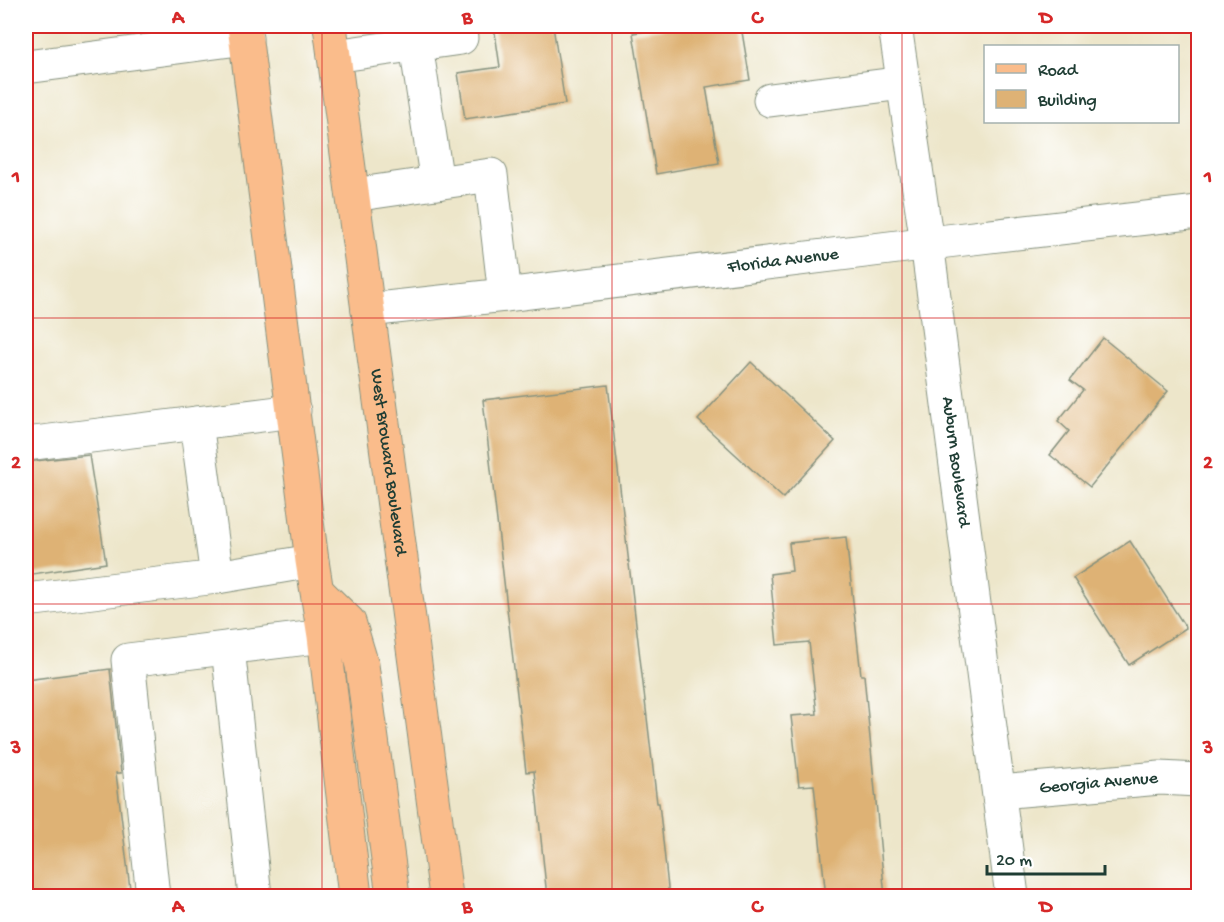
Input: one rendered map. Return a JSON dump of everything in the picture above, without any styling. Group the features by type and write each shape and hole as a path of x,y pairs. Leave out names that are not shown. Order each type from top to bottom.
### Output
{"main road":[{"path":"245,32 324,636 355,897"},
{"name":"West Broward Boulevard","path":"332,41 446,897"},
{"path":"315,577 349,622 362,664 393,897"}],"street":[{"name":"Auburn Boulevard","path":"895,26 927,243 1012,897"},
{"path":"26,67 125,40 245,32"},
{"path":"332,41 416,45 461,38"},
{"path":"416,45 437,183"},
{"path":"770,100 903,83"},
{"path":"353,195 491,175 506,295"},
{"name":"Florida Avenue","path":"368,310 1198,212"},
{"path":"26,444 294,411"},
{"path":"196,423 217,577"},
{"path":"26,600 217,577 315,577"},
{"path":"153,897 128,660 324,636"},
{"path":"228,648 255,897"},
{"name":"Georgia Avenue","path":"999,792 1160,778 1198,780"}],"building":[{"path":"494,26 553,26 565,104 465,119 458,73 500,67"},
{"path":"680,26 741,26 750,80 706,87 719,163 656,174 633,33"},
{"path":"1103,338 1168,391 1090,487 1050,455 1069,431 1058,421 1083,390 1070,380"},
{"path":"751,362 835,441 783,498 698,420"},
{"path":"608,385 669,897 547,897 534,771 526,772 483,400"},
{"path":"89,455 106,563 26,575 26,462"},
{"path":"846,537 861,675 864,675 885,897 826,897 814,785 799,786 791,716 817,714 809,642 777,645 770,574 792,571 789,543"},
{"path":"1130,541 1186,628 1129,665 1073,578"},
{"path":"110,669 121,773 116,773 131,897 26,897 26,680"}]}
